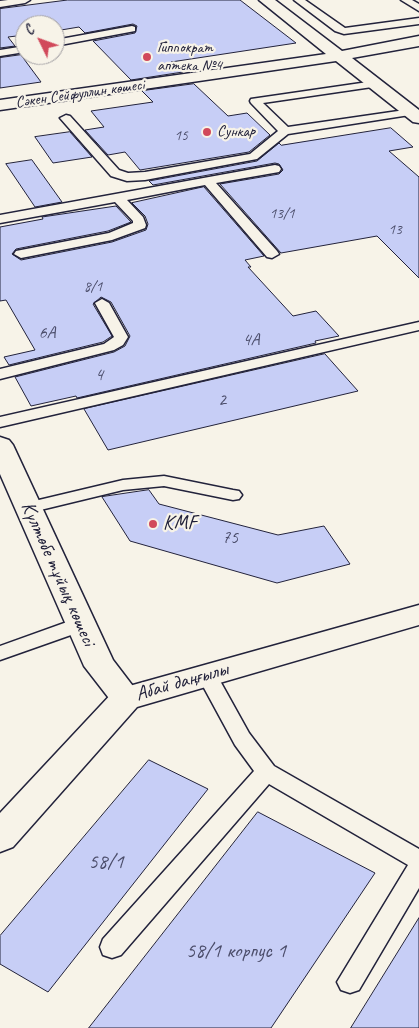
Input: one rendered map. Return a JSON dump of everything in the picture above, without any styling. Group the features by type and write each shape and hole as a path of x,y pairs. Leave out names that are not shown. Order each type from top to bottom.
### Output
{"street":[{"path":"266,0 415,115"},
{"name":"Сәкен Сейфуллин көшесі","path":"0,105 317,60 417,41"},
{"name":"Сәкен Сейфуллин көшесі","path":"0,98 306,56 337,55"},
{"name":"Күлтөбе тұйық көшесі","path":"0,445 100,666 126,698"},
{"name":"Абай даңғылы","path":"0,837 126,698 419,615"}],"lane":[{"path":"0,4 26,0"},
{"path":"300,0 341,30 351,31 419,21"},
{"path":"406,0 419,8"},
{"path":"391,25 417,41"},
{"path":"65,41 132,29"},
{"path":"0,53 15,51"},
{"path":"285,131 255,101 375,84"},
{"path":"66,118 115,172 127,178 253,157 266,150 271,142 285,131 415,115"},
{"path":"0,219 275,169"},
{"path":"208,182 272,254"},
{"path":"21,254 112,236 140,225 139,220 118,198"},
{"path":"0,374 100,349 118,342 121,337 102,304"},
{"path":"0,422 419,326"},
{"path":"28,508 123,485 164,481 233,495"},
{"path":"0,653 81,624"},
{"path":"207,675 242,739 266,772 419,860"},
{"path":"112,947 266,772"},
{"path":"350,982 419,867"}],"building":[{"path":"68,0 240,0 296,43 171,62 183,72 131,80 93,41 135,33 137,26 133,24 85,33 79,27 65,29 65,15 15,15 15,36 8,37 15,46 0,48 0,9"},
{"path":"15,56 15,65 28,65 41,82 0,88 0,58"},
{"path":"194,84 228,116 247,113 270,135 249,152 140,170 125,152 108,155 85,130 104,127 91,111 153,102 142,91"},
{"path":"391,128 413,147 389,151 419,177 419,278 377,236 281,253 220,184 279,174 283,170 279,164 275,163 153,185 149,181 257,161 279,143 281,145"},
{"path":"70,132 92,157 53,163 35,137"},
{"path":"32,160 62,202 35,207 6,164"},
{"path":"204,187 264,256 245,260 251,267 248,267 293,316 316,311 339,336 315,341 316,343 77,398 76,396 31,406 15,377 114,352 125,346 130,336 111,302 101,297 93,304 112,336 103,342 9,365 4,357 35,350 6,300 0,301 0,227 43,219 42,217 116,206 131,222 108,231 16,249 12,254 21,260 112,242 146,230 148,224 145,216 132,203"},
{"path":"325,354 358,391 108,450 84,409"},
{"path":"149,490 159,504 278,535 324,526 350,564 277,583 130,541 102,497"},
{"path":"149,760 208,789 48,992 0,964 0,936"},
{"path":"258,812 375,873 271,1028 89,1028"},
{"path":"419,918 419,1028 351,1028"}],"place":[{"name":"Гиппократ аптека №4","path":"147,57"},
{"name":"Сункар","path":"207,132"},
{"name":"KMF","path":"153,524"}]}
